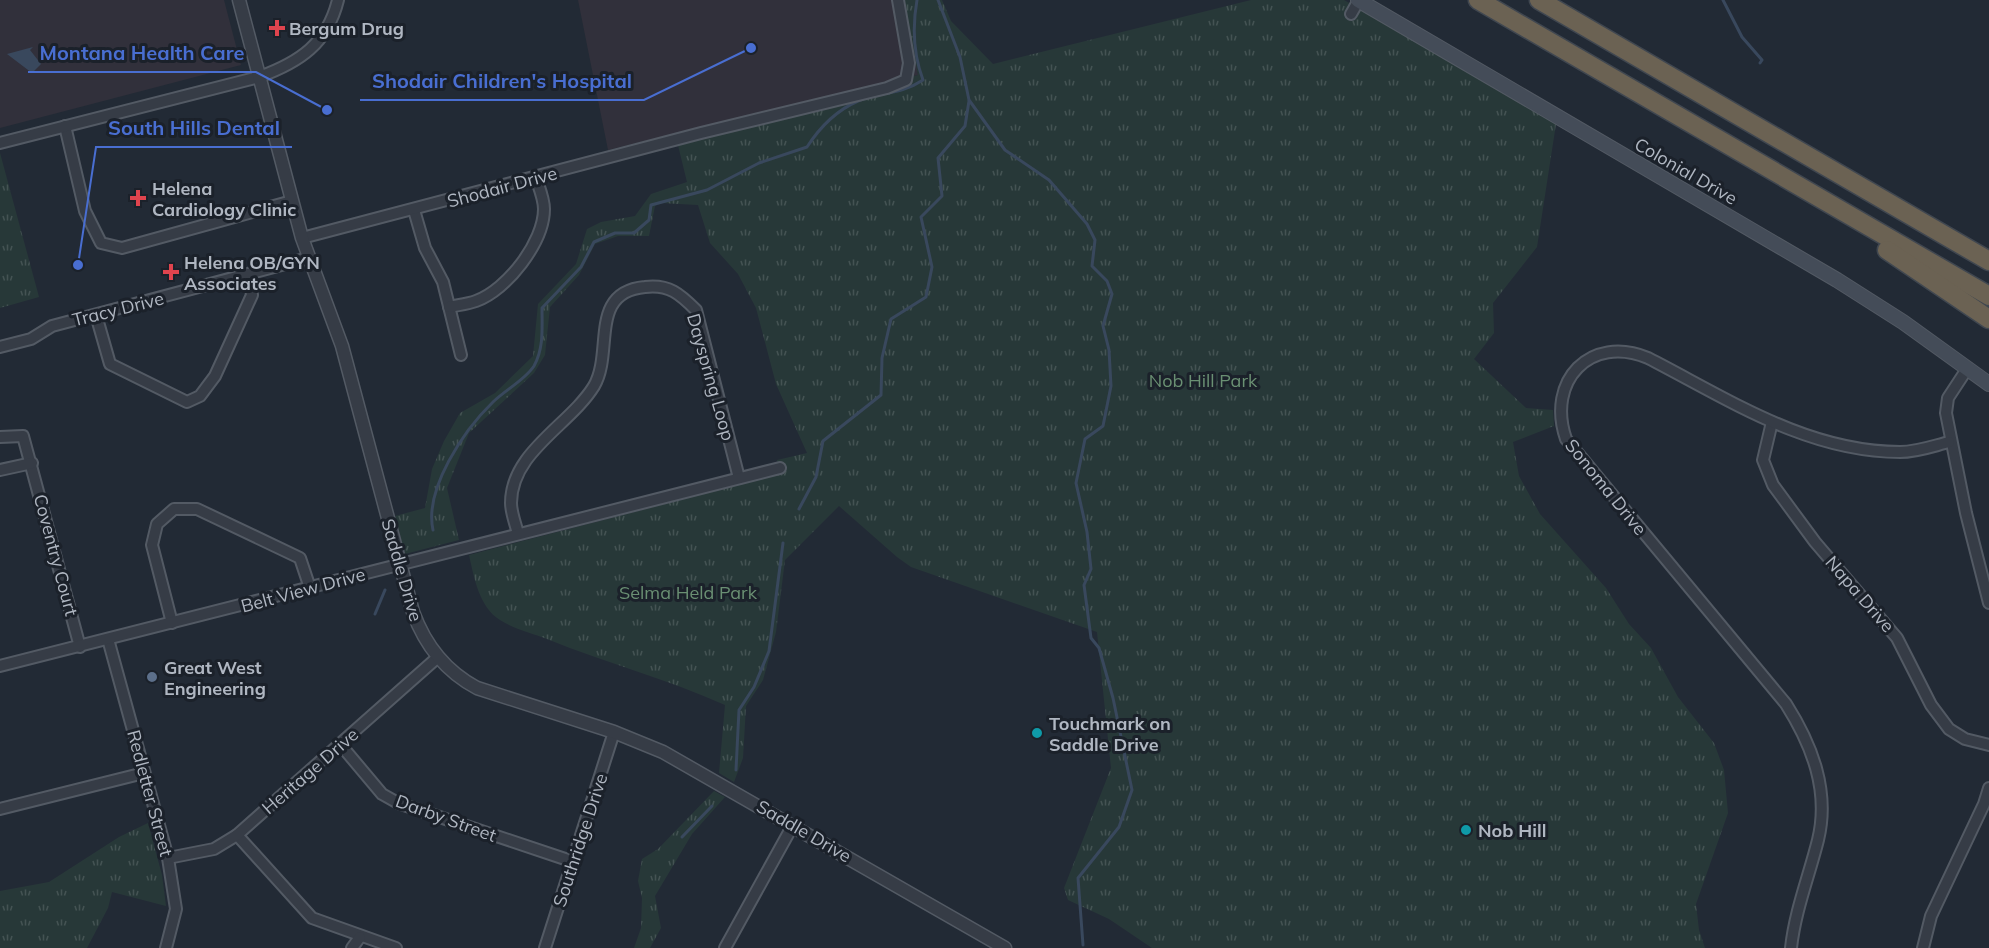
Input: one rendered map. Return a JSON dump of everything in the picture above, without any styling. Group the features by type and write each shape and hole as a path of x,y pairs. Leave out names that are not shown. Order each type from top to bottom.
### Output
{"highway":[{"path":"1478,0 1989,296"},
{"path":"1539,0 1989,261"},
{"path":"1811,193 1881,246 1989,319"},
{"path":"1887,202 1935,222 1989,252"}],"main road":[{"name":"Colonial Drive","path":"1358,0 1837,280 1989,384"}],"street":[{"name":"Saddle Drive","path":"239,0 302,238 342,346 399,565 420,629 438,657 458,678 477,688 614,732 663,752 1005,948"},
{"path":"0,143 259,77 286,67 315,45 327,30 338,0"},
{"name":"Shodair Drive","path":"302,238 702,133 887,88 906,80 909,63 898,0"},
{"path":"1351,14 1358,0"},
{"path":"65,126 85,211 101,243 122,248 292,201"},
{"path":"449,307 476,301 502,286 527,255 542,226 544,207 536,178"},
{"path":"414,210 425,248 443,282 461,355"},
{"name":"Tracy Drive","path":"0,347 31,339 52,326 308,258"},
{"path":"96,315 111,364 186,402 200,396 214,376 252,295 249,275"},
{"name":"Dayspring Loop","path":"519,534 511,503 518,475 531,453 589,393 598,378 604,327 610,311 616,299 631,288 660,285 678,292 696,310 739,478"},
{"name":"Sonoma Drive","path":"1791,948 1800,898 1818,839 1821,803 1820,782 1803,734 1786,704 1566,439 1560,413 1568,379 1576,369 1601,353 1622,350 1648,358 1800,435 1849,448 1900,452 1949,442"},
{"path":"1967,369 1948,398 1946,413 1949,442 1989,603"},
{"name":"Napa Drive","path":"1772,422 1762,460 1773,485 1815,542 1897,638 1931,705 1949,729 1965,739 1989,745"},
{"name":"Coventry Court","path":"0,437 23,436 80,646"},
{"path":"0,470 32,463"},
{"name":"Belt View Drive","path":"0,666 780,468"},
{"path":"172,623 152,545 157,524 174,509 197,509 300,558 310,588"},
{"name":"Redletter Street","path":"108,639 168,858 176,909 166,948"},
{"name":"Heritage Drive","path":"168,858 214,849 237,835 438,657"},
{"name":"Southridge Drive","path":"545,948 614,732"},
{"name":"Darby Street","path":"340,744 382,794 398,803 574,862"},
{"path":"0,809 144,773"},
{"path":"1923,948 1930,916 1984,804 1989,788"},
{"path":"728,947 793,825"},
{"path":"237,835 312,918 396,948"},
{"path":"352,948 360,937"}],"shaded area":[{"path":"0,0 224,0 241,65 0,128"},
{"path":"578,0 909,0 918,75 608,150"}],"green space":[{"name":"Nob Hill Park","path":"903,0 942,0 951,21 993,64 1251,0 1344,0 1556,124 1537,247 1493,303 1494,333 1474,359 1526,408 1553,410 1554,426 1513,442 1519,476 1540,514 1606,588 1629,624 1651,648 1678,697 1714,743 1724,770 1728,813 1696,904 1699,930 1705,948 1152,948 1109,919 1068,900 1064,888 1111,768 1097,632 911,567 839,506 785,560 776,632 763,680 746,706 743,758 734,782 719,773 725,705 500,620 482,600 469,555 780,474 777,460 807,453 776,384 756,308 738,274 710,243 698,205 661,203 655,206 649,236 618,236 595,244 579,275 550,307 545,355 534,373 469,433 447,488 459,540 405,554 395,516 425,508 432,469 460,413 495,393 533,356 538,304 576,264 587,229 601,222 635,216 651,194 687,182 675,133 918,75"},
{"path":"0,153 39,297 0,308"},
{"path":"714,791 725,797 692,834 655,896 661,928 650,948 634,948 641,928 642,898 638,881 642,859 658,849"},
{"path":"148,823 162,875 166,906 112,892 108,908 87,948 0,948 0,891 49,882 119,837"}],"water":[{"path":"33,47 30,50 41,64 32,73 7,54"}],"waterway":[{"path":"433,530 434,497 449,461 482,414 534,366 541,345 542,308 581,267 594,242 615,233 634,233 649,220 651,205 707,190 759,163 807,147 829,120 850,105 875,95 905,89 923,80 914,40 917,0"},
{"path":"938,0 960,57 969,100 1005,150 1049,180 1087,224 1095,240 1092,266 1107,281 1112,294 1103,326 1109,350 1111,386 1103,426 1085,439 1076,483 1087,532 1091,569 1084,585 1091,638 1099,648 1113,698 1132,790 1119,827 1078,878 1083,945"},
{"path":"1723,0 1742,37 1762,60 1760,63"},
{"path":"799,509 816,477 823,441 881,395 882,358 891,319 926,297 932,267 921,217 942,196 938,158 965,126 969,101"},
{"path":"736,770 739,710 754,687 769,651 783,543"},
{"path":"375,614 385,590"},
{"path":"682,837 712,806"}],"place":[{"name":"Bergum Drug","path":"277,28"},
{"name":"Shodair Children's Hospital","path":"751,48"},
{"name":"Montana Health Care","path":"327,110"},
{"name":"Helena Cardiology Clinic","path":"138,198"},
{"name":"South Hills Dental","path":"78,265"},
{"name":"Helena OB/GYN Associates","path":"171,272"},
{"name":"Great West Engineering","path":"152,677"},
{"name":"Touchmark on Saddle Drive","path":"1037,733"},
{"name":"Nob Hill","path":"1466,830"}],"park label":[{"name":"Selma Held Park","path":"688,592"}]}
